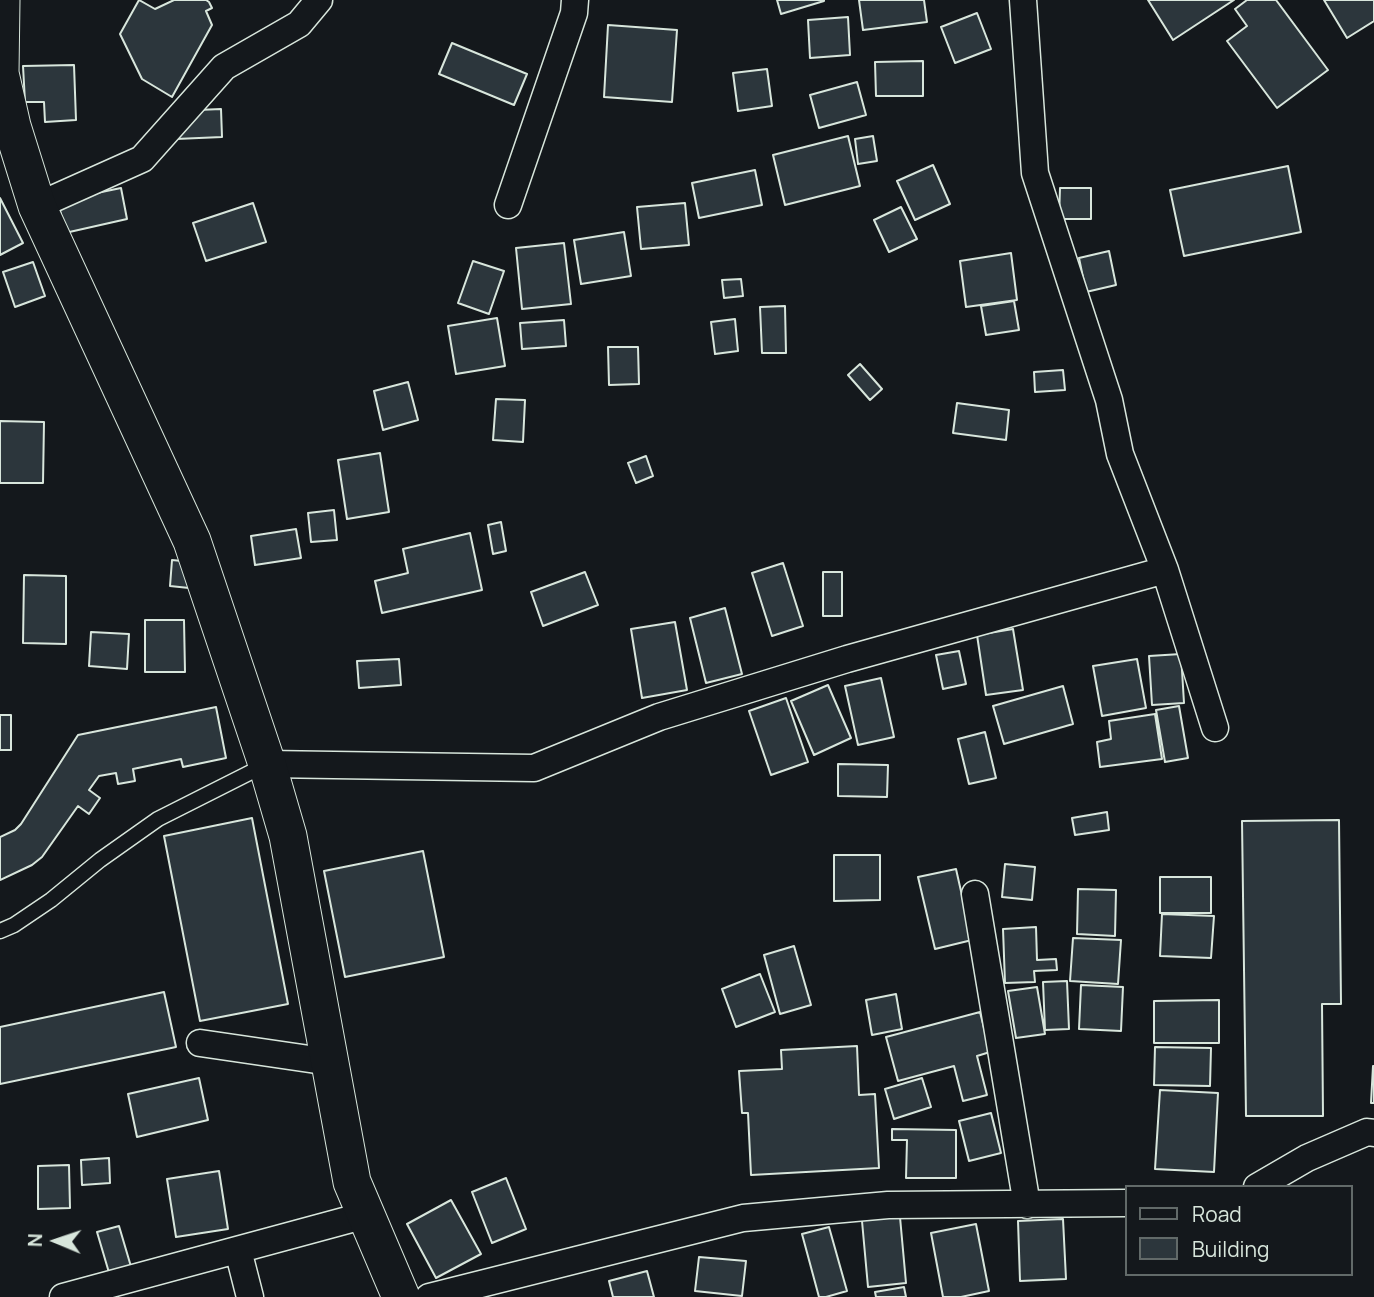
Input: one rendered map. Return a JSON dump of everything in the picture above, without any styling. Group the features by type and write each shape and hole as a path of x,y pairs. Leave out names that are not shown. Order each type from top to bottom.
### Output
{"street":[{"path":"1,0 0,72 12,126 37,206 191,541 267,764 288,836 352,1182 401,1297"},
{"path":"37,206 142,159 224,67 299,24 319,0"},
{"path":"508,205 574,13 575,0"},
{"path":"1023,0 1035,173 1109,400 1120,454 1165,570 1214,728"},
{"path":"267,764 534,768 672,713 847,659 1165,570"},
{"path":"975,894 1027,1205"},
{"path":"200,1043 330,1062"},
{"path":"1260,1185 1307,1158 1367,1132 1374,1133"},
{"path":"429,1297 743,1218 888,1205 1126,1203"},
{"path":"63,1297 366,1215"},
{"path":"238,1250 250,1297"}],"lane":[{"path":"0,931 14,925 51,900 100,860 158,819 267,764"}],"building":[{"path":"139,0 155,9 174,0 206,0 212,8 206,11 212,25 172,97 142,79 120,34"},
{"path":"777,0 824,0 824,1 781,14"},
{"path":"859,0 924,0 927,22 863,30"},
{"path":"1148,0 1234,0 1173,40"},
{"path":"1247,0 1276,0 1328,70 1277,108 1227,41 1247,26 1235,9"},
{"path":"1324,0 1374,0 1374,21 1347,38"},
{"path":"977,13 991,49 955,63 941,27"},
{"path":"848,17 850,55 810,58 808,20"},
{"path":"608,25 677,30 672,102 604,97"},
{"path":"452,43 527,74 514,105 439,74"},
{"path":"923,61 923,96 876,96 875,62"},
{"path":"74,65 76,120 45,122 44,102 25,102 23,66"},
{"path":"767,69 772,106 738,111 733,73"},
{"path":"857,82 866,115 819,128 810,95"},
{"path":"221,109 222,137 176,139 175,111"},
{"path":"848,136 860,186 785,205 773,155"},
{"path":"873,136 877,161 858,164 855,139"},
{"path":"933,165 950,204 915,220 897,181"},
{"path":"1288,166 1301,232 1184,256 1170,190"},
{"path":"755,170 762,205 699,218 692,183"},
{"path":"121,188 127,219 65,233 58,201"},
{"path":"1060,188 1091,188 1091,219 1059,219"},
{"path":"0,198 23,243 0,255"},
{"path":"253,203 266,242 206,261 193,223"},
{"path":"685,203 689,245 641,249 637,207"},
{"path":"901,207 917,239 889,252 874,220"},
{"path":"624,232 631,276 581,284 574,240"},
{"path":"564,243 571,304 522,309 516,248"},
{"path":"1109,251 1116,285 1086,292 1079,258"},
{"path":"1011,253 1017,300 966,307 960,261"},
{"path":"473,261 504,271 489,314 458,303"},
{"path":"33,262 45,296 15,307 3,272"},
{"path":"741,279 743,296 724,298 722,280"},
{"path":"1014,301 1019,330 986,335 981,306"},
{"path":"785,306 786,353 762,353 760,307"},
{"path":"497,318 505,366 456,374 448,326"},
{"path":"735,319 738,351 715,354 711,322"},
{"path":"564,320 566,346 522,349 520,323"},
{"path":"608,347 638,347 639,384 609,385"},
{"path":"860,364 882,389 870,400 848,375"},
{"path":"1063,370 1065,390 1035,392 1034,372"},
{"path":"408,382 418,420 383,430 374,391"},
{"path":"496,399 525,400 523,442 493,440"},
{"path":"957,403 1009,410 1006,440 953,433"},
{"path":"0,421 44,422 43,483 0,483"},
{"path":"380,453 389,512 347,519 338,460"},
{"path":"646,456 653,476 636,483 628,463"},
{"path":"334,510 337,540 311,542 308,513"},
{"path":"501,522 506,551 493,554 488,525"},
{"path":"296,529 301,558 255,565 251,536"},
{"path":"470,533 482,590 382,613 375,581 408,573 403,549"},
{"path":"172,560 192,562 189,588 170,586"},
{"path":"783,563 803,626 772,636 752,573"},
{"path":"585,572 598,605 543,626 531,592"},
{"path":"823,572 842,572 842,616 823,616"},
{"path":"24,575 66,576 66,644 23,643"},
{"path":"725,608 742,674 706,683 690,618"},
{"path":"145,620 184,620 185,672 145,672"},
{"path":"675,622 687,690 642,698 631,629"},
{"path":"1013,629 1023,690 986,695 977,635"},
{"path":"91,632 129,634 127,669 89,666"},
{"path":"959,651 966,684 943,689 936,655"},
{"path":"1181,654 1184,703 1152,705 1149,656"},
{"path":"399,659 401,685 359,688 357,661"},
{"path":"1137,659 1146,708 1102,716 1093,666"},
{"path":"881,678 894,737 858,745 845,686"},
{"path":"828,685 851,738 814,755 791,701"},
{"path":"1063,686 1073,724 1004,744 993,706"},
{"path":"786,698 808,762 771,775 749,711"},
{"path":"1179,706 1188,758 1165,762 1156,710"},
{"path":"216,707 226,758 183,767 181,759 133,769 135,781 118,784 116,773 99,776 89,790 100,798 89,814 78,806 42,857 32,865 0,880 0,837 21,824 78,735"},
{"path":"1155,714 1162,759 1100,767 1097,742 1111,739 1109,721"},
{"path":"0,715 11,715 11,750 0,750"},
{"path":"985,732 996,778 969,784 958,739"},
{"path":"838,764 888,765 887,797 838,796"},
{"path":"1107,812 1109,830 1075,835 1072,818"},
{"path":"252,818 288,1004 200,1021 164,836"},
{"path":"1339,820 1341,1004 1322,1004 1323,1116 1246,1116 1242,821"},
{"path":"423,851 444,957 345,977 324,871"},
{"path":"834,855 880,855 880,900 834,901"},
{"path":"1005,864 1035,867 1032,900 1002,897"},
{"path":"956,869 972,940 935,949 918,877"},
{"path":"1160,877 1211,877 1211,913 1160,913"},
{"path":"1078,889 1116,890 1115,936 1077,934"},
{"path":"1162,914 1214,916 1211,958 1160,956"},
{"path":"1036,927 1037,960 1056,959 1057,970 1034,971 1035,982 1005,983 1003,929"},
{"path":"1073,938 1121,940 1118,984 1070,981"},
{"path":"794,946 811,1005 780,1014 764,955"},
{"path":"760,974 775,1012 736,1027 722,989"},
{"path":"1067,981 1069,1029 1045,1030 1043,982"},
{"path":"1081,985 1123,987 1121,1031 1079,1029"},
{"path":"1037,987 1045,1034 1016,1038 1008,991"},
{"path":"164,992 176,1047 0,1084 0,1027"},
{"path":"896,994 902,1029 872,1035 866,1000"},
{"path":"1219,1000 1219,1043 1154,1043 1154,1001"},
{"path":"980,1012 990,1052 977,1056 987,1095 963,1101 954,1066 898,1081 886,1037"},
{"path":"857,1046 859,1095 875,1094 879,1168 751,1175 748,1113 742,1113 739,1071 782,1069 781,1050"},
{"path":"1155,1047 1211,1048 1210,1086 1154,1085"},
{"path":"1373,1066 1374,1103 1371,1103"},
{"path":"199,1078 208,1120 137,1137 128,1094"},
{"path":"922,1078 931,1107 894,1119 885,1089"},
{"path":"1160,1090 1218,1093 1214,1172 1155,1169"},
{"path":"991,1113 1001,1153 969,1161 959,1121"},
{"path":"892,1129 956,1130 956,1178 906,1178 907,1140 892,1140"},
{"path":"109,1158 110,1183 82,1185 81,1160"},
{"path":"69,1165 70,1208 38,1209 38,1166"},
{"path":"219,1171 228,1229 176,1237 167,1179"},
{"path":"506,1178 526,1229 492,1243 472,1192"},
{"path":"451,1200 481,1254 436,1278 407,1224"},
{"path":"899,1206 906,1283 868,1287 861,1210"},
{"path":"1063,1219 1066,1279 1020,1281 1018,1221"},
{"path":"976,1224 989,1291 961,1297 943,1297 931,1233"},
{"path":"119,1226 132,1270 110,1276 97,1232"},
{"path":"829,1227 847,1291 819,1297 802,1234"},
{"path":"699,1257 746,1261 742,1296 695,1291"},
{"path":"647,1271 654,1297 613,1297 609,1281"},
{"path":"904,1287 906,1297 876,1297 875,1292"}]}
